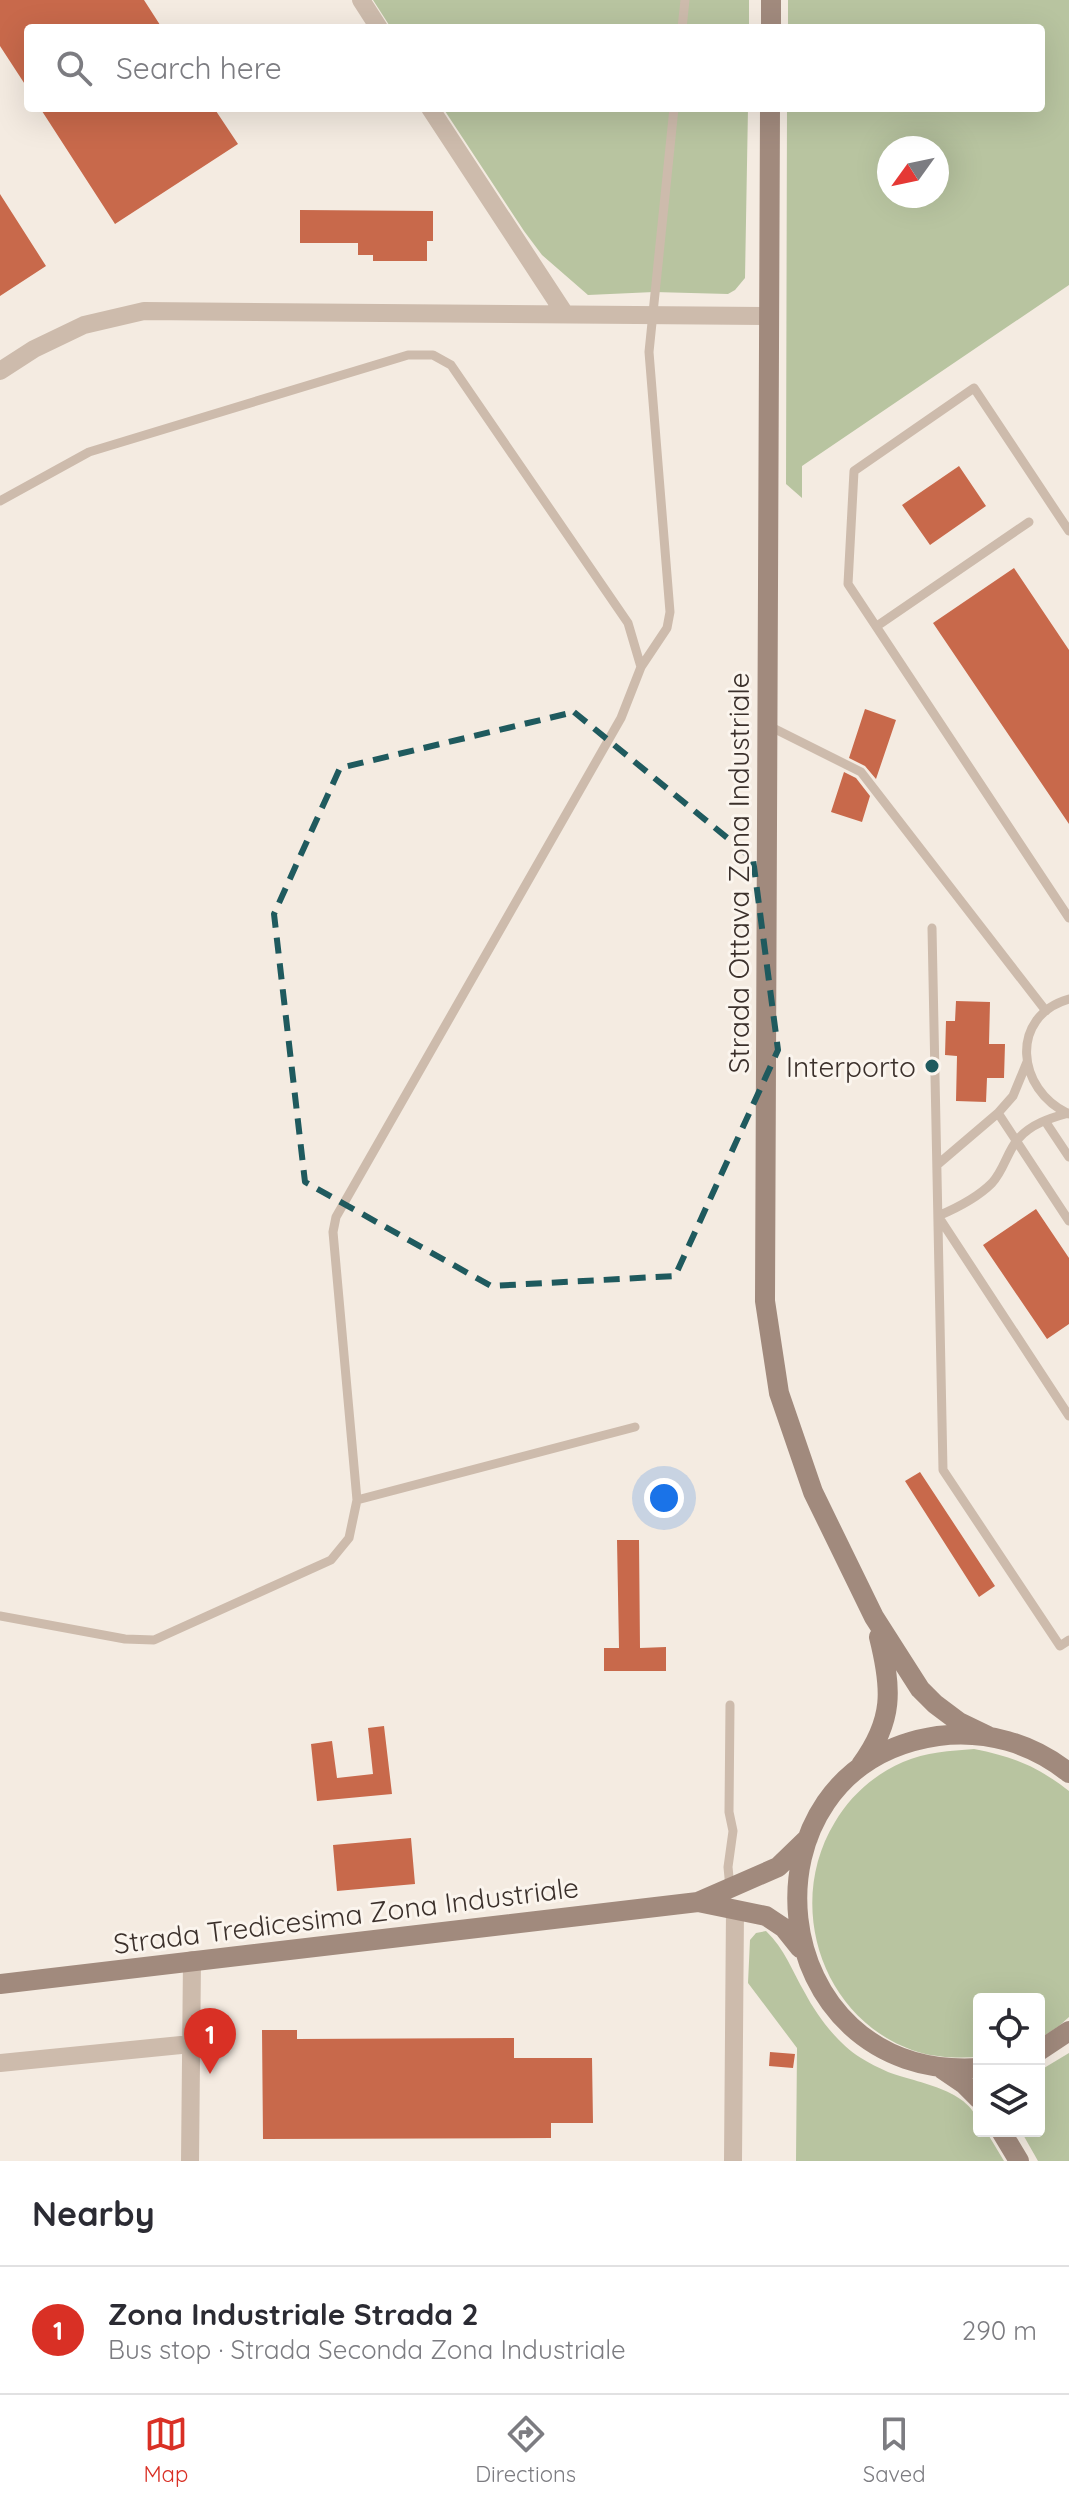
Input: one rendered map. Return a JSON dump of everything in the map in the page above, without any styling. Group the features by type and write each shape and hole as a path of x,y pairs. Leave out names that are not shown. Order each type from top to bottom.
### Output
{"main road":[{"path":"771,0 771,24"},
{"name":"Strada Ottava Zona Industriale","path":"770,112 765,1301 779,1393 808,1478 874,1617"},
{"path":"874,1617 920,1689 935,1704 959,1722 988,1736 1036,1751 1069,1773"},
{"path":"874,1617 889,1677 887,1710 874,1747 827,1804 808,1838 796,1890 798,1929 805,1955 822,1990 856,2030 901,2057 938,2067 973,2068"},
{"path":"853,1776 874,1760 910,1743 948,1735 988,1736"},
{"path":"698,1902 778,1867 808,1838"},
{"path":"698,1902 766,1916 784,1928 805,1955"},
{"name":"Strada Tredicesima Zona Industriale","path":"0,1984 698,1902"},
{"path":"1045,2047 1069,2031"},
{"path":"938,2067 973,2093"},
{"path":"1005,2137 1019,2161"}],"street":[{"path":"361,0 376,24"},
{"path":"433,112 565,314"},
{"path":"0,371 34,349 84,325 144,311 769,316"},
{"path":"733,2161 735,1910"},
{"path":"190,2161 192,1960"},
{"path":"0,2063 191,2044"}],"lane":[{"path":"682,24 685,0"},
{"path":"0,1616 125,1639 154,1640 331,1560 349,1538 357,1500 333,1232 336,1217 621,718 641,667 667,628 670,612 649,352 674,112"},
{"path":"0,501 89,452 408,355 433,355 451,365 628,623 641,667"},
{"path":"1069,531 974,388 854,471 848,584 1069,918"},
{"path":"877,626 1029,522"},
{"path":"766,724 861,772 1046,1011"},
{"path":"932,928 943,1470 1060,1646 1069,1640"},
{"path":"1069,999 1046,1011 1034,1026 1028,1044 1027,1062 1031,1079 1040,1094 1053,1106 1069,1114"},
{"path":"937,1165 998,1113 1013,1096 1027,1062"},
{"path":"998,1113 1069,1221"},
{"path":"938,1216 961,1207 991,1184 1017,1140 1036,1125 1069,1114"},
{"path":"1045,1121 1069,1157"},
{"path":"938,1216 1066,1403 1069,1416"},
{"path":"357,1500 635,1427"},
{"path":"730,1705 729,1812 733,1831 728,1867 730,1888"}],"highlighted area":[{"path":"574,712 753,859 778,1050 675,1276 491,1286 305,1182 274,914 340,768"}],"green space":[{"path":"373,0 749,0 749,24 388,24"},
{"path":"788,0 1069,0 1069,285 802,466 802,498 786,484 787,112 1045,112 1045,24 788,24"},
{"path":"446,112 748,112 745,278 728,294 654,292 588,295 542,255"},
{"path":"974,1749 1001,1755 1046,1775 1069,1791 1069,2017 1045,2035 1045,1993 973,1993 973,2057 918,2052 885,2037 857,2015 836,1988 821,1957 814,1923 813,1889 820,1854 848,1803 864,1787 893,1767 938,1752"},
{"path":"766,1931 773,1938 816,2011 844,2045 885,2070 958,2097 973,2112 973,2137 990,2137 1004,2161 796,2161 797,2048 748,1983 750,1940 756,1933"},
{"path":"1069,2053 1069,2161 1038,2161 1024,2137 1045,2137 1045,2067"}],"building":[{"path":"0,0 144,0 159,24 24,24 24,83 0,46"},
{"path":"43,112 217,112 238,144 115,224"},
{"path":"0,194 46,266 0,296"},
{"path":"300,210 433,211 433,241 427,241 427,261 373,261 373,255 358,255 358,243 300,243"},
{"path":"959,466 986,506 930,545 902,505"},
{"path":"1014,568 1069,650 1069,824 933,623"},
{"path":"865,709 896,720 876,779 865,766 849,758"},
{"path":"844,772 856,778 870,796 862,822 831,812"},
{"path":"956,1001 990,1002 989,1044 1005,1044 1004,1078 987,1078 986,1102 956,1101 957,1056 945,1055 946,1021 955,1021"},
{"path":"1036,1209 1069,1258 1069,1324 1047,1339 983,1245"},
{"path":"920,1472 995,1586 979,1597 905,1481"},
{"path":"617,1540 639,1540 640,1648 666,1647 666,1671 604,1671 604,1648 619,1648"},
{"path":"384,1726 392,1794 317,1801 311,1744 332,1741 337,1778 373,1774 368,1728"},
{"path":"411,1838 415,1884 337,1891 333,1845"},
{"path":"262,2030 297,2030 297,2039 514,2038 514,2058 592,2058 593,2123 551,2123 551,2138 263,2139"},
{"path":"770,2052 795,2054 793,2068 769,2066"}],"place":[{"name":"Interporto","path":"932,1066"},
{"name":"Zona Industriale Strada 2","path":"210,2074"}]}
